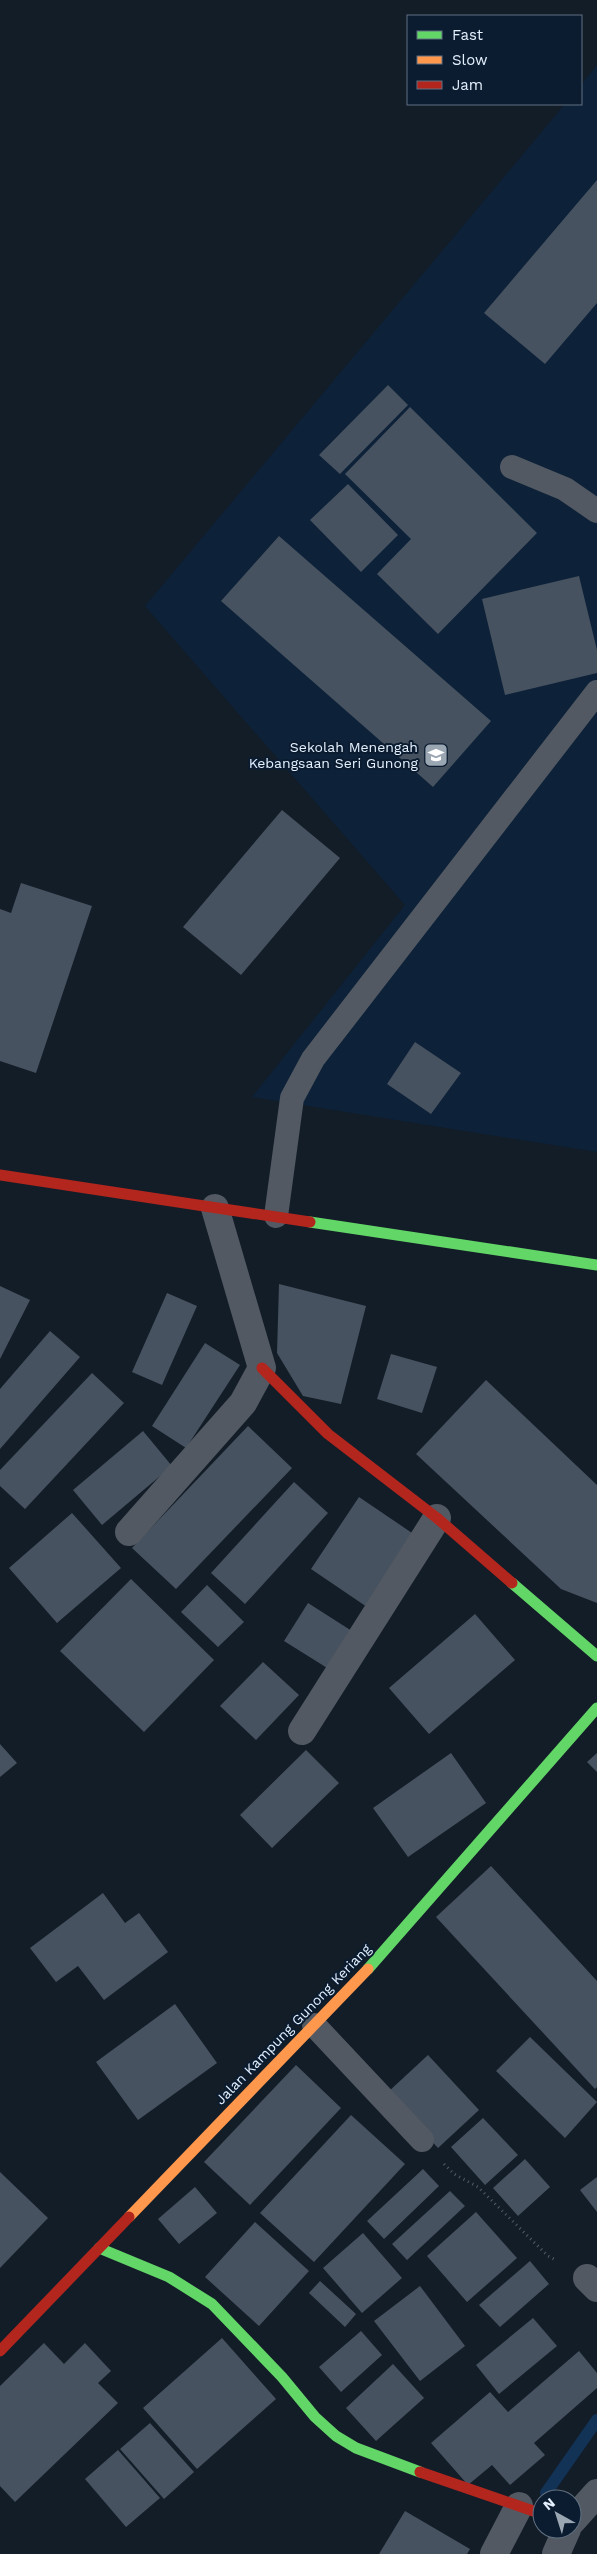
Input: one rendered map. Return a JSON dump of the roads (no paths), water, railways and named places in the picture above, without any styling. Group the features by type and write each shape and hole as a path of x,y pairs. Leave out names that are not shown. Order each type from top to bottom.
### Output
{"street":[{"path":"0,1175 597,1265"},
{"path":"214,1208 262,1368 328,1434 437,1518 597,1656"},
{"path":"129,1532 243,1403 262,1368"},
{"path":"302,1731 437,1518"},
{"name":"Jalan Kampung Gunong Keriang","path":"0,2350 388,1948 597,1708"},
{"path":"99,2248 169,2277 212,2304 282,2377 315,2417 336,2436 356,2448 400,2465 530,2510 494,2554"},
{"path":"582,2510 597,2493"},
{"path":"556,2554 563,2539"}],"lane":[{"path":"512,467 565,489 597,511"},
{"path":"276,1216 292,1098 313,1059 597,692"},
{"path":"321,2017 422,2140"}],"waterway":[{"path":"549,2489 597,2420"}],"place":[{"name":"Sekolah Menengah Kebangsaan Seri Gunong","path":"436,755"}]}
